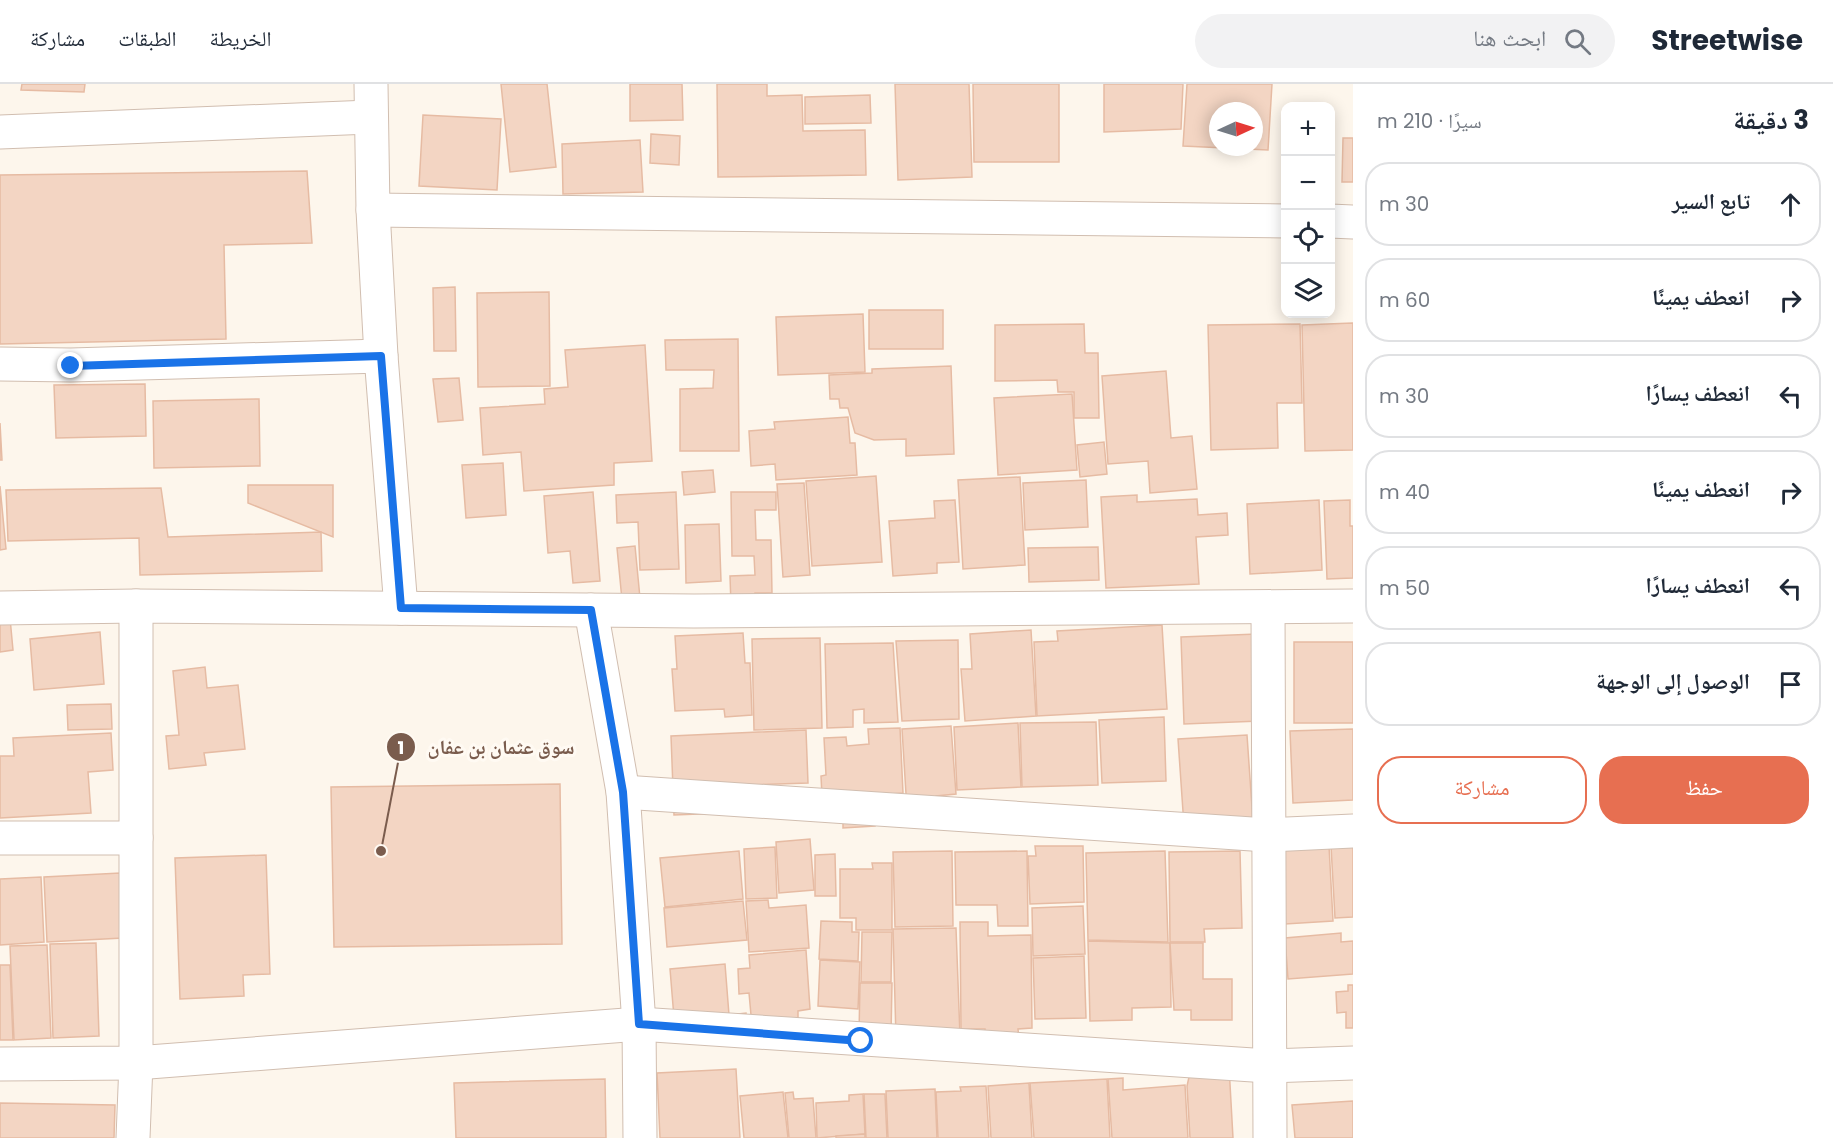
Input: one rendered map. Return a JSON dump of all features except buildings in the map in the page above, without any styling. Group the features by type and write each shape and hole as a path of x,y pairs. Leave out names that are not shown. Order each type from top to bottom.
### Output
{"street":[{"path":"372,84 370,117 373,210 381,356 401,608"},
{"path":"0,132 370,117"},
{"path":"373,210 1281,221"},
{"path":"1335,221 1353,222"},
{"path":"0,364 71,366 381,356"},
{"path":"133,1138 136,1063 136,606"},
{"path":"0,608 136,606 591,610 1353,606"},
{"path":"1268,608 1267,834 1270,1138"},
{"path":"591,610 623,792 639,1024 640,1138"},
{"path":"623,792 1267,834 1353,831"},
{"path":"0,838 136,838"},
{"path":"0,1064 136,1063 639,1024 1268,1065 1353,1063"}],"place":[{"name":"سوق عثمان بن عفان","path":"381,851"}],"route":[{"path":"71,366 381,356 401,608 591,610 623,792 639,1024 861,1041"}]}
